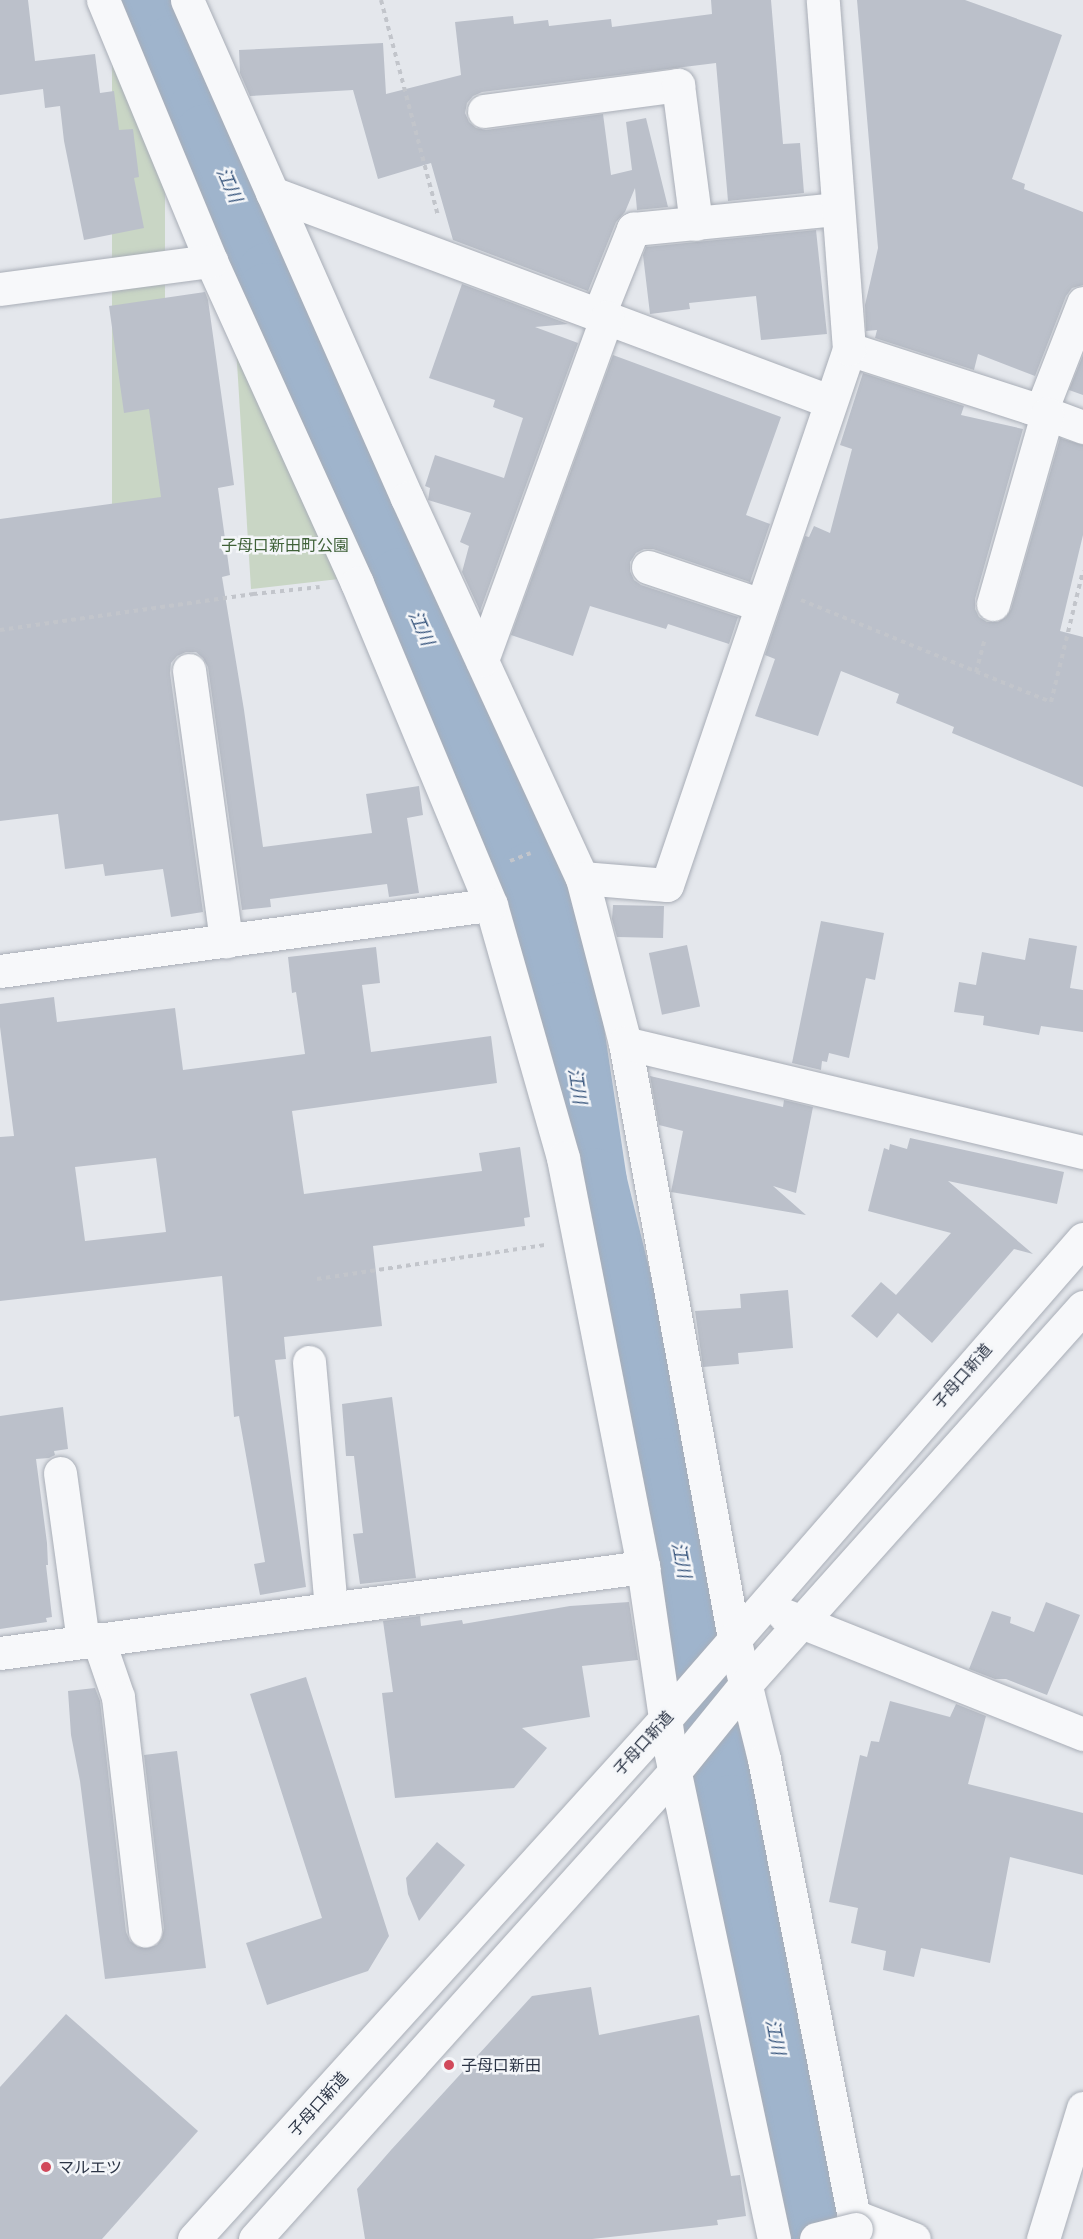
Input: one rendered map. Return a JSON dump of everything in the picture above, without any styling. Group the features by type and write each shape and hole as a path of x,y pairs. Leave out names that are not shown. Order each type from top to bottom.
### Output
{"street":[{"path":"103,0 211,261 357,584 491,905 563,1158 643,1567 675,1771 774,2239"},
{"path":"187,0 582,878 625,1043 734,1638 765,1759 856,2228"},
{"path":"582,878 667,885 829,401 849,349 823,0"},
{"path":"484,111 678,85 696,224"},
{"path":"272,193 829,401"},
{"path":"482,660 633,229 838,209"},
{"path":"0,289 211,261"},
{"path":"993,604 1044,413 1083,303"},
{"path":"849,349 1083,427"},
{"path":"648,567 764,595"},
{"path":"189,670 226,941"},
{"path":"0,971 491,905"},
{"path":"625,1043 1083,1152"},
{"name":"子母口新道","path":"194,2239 666,1718 1083,1239"},
{"path":"255,2239 675,1771 745,1685 1083,1307"},
{"path":"309,1362 331,1608"},
{"path":"60,1473 90,1640 118,1697 145,1930"},
{"path":"0,1653 643,1567"},
{"path":"762,1605 1083,1734"},
{"path":"1043,2239 1083,2108"},
{"path":"816,2239 856,2228 914,2239"}],"path":[{"path":"381,0 451,259"},
{"path":"764,595 1051,702 1083,571"},
{"path":"0,630 253,594 357,584"},
{"path":"478,872 542,849 567,844"},
{"path":"317,1279 579,1240"}],"green space":[{"path":"112,0 165,0 165,613 112,613"},
{"name":"子母口新田町公園","path":"236,347 339,579 251,589"}],"building":[{"path":"0,0 28,0 35,61 95,54 100,93 114,91 119,130 133,129 139,177 134,178 144,228 84,240 64,141 60,106 45,108 43,89 0,95"},
{"path":"711,0 771,0 783,144 800,143 804,193 728,201 716,63 482,92 473,96 467,103 465,113 469,122 476,128 486,130 603,114 611,175 632,170 626,122 646,118 668,207 637,210 635,188 625,212 616,222 588,291 453,240 431,163 378,179 353,90 250,96 240,73 239,50 383,43 386,94 461,75 455,22 513,16 514,24 548,20 549,26 611,19 612,27 712,14"},
{"path":"857,0 965,0 1062,35 1012,179 1025,184 1024,189 1083,212 1083,285 1072,288 1066,296 1035,376 978,354 974,370 875,338 877,330 866,331 865,305 878,248"},
{"path":"816,230 827,334 761,340 756,296 689,303 690,309 650,314 643,255 646,247"},
{"path":"462,284 568,324 535,327 578,343 480,611 462,572 469,546 460,542 471,513 428,500 430,488 425,486 435,455 504,478 523,418 493,407 495,400 429,378"},
{"path":"205,292 234,485 218,488 230,575 222,577 263,847 372,833 366,794 419,786 423,815 407,818 419,893 389,897 387,884 270,899 271,907 242,910 208,667 196,652 186,652 177,656 171,663 170,673 203,912 171,917 163,869 105,876 103,864 65,869 58,814 0,821 0,519 161,497 149,409 124,413 109,306"},
{"path":"613,355 781,417 746,515 770,524 750,582 653,549 644,549 636,553 630,562 630,571 634,580 641,585 738,617 729,644 668,624 666,629 590,606 573,656 511,635"},
{"path":"1083,355 1083,395 1069,390"},
{"path":"863,373 964,406 961,415 1023,429 975,599 975,609 979,617 987,622 998,622 1006,617 1011,609 1060,438 1083,445 1083,535 1060,631 1083,637 1083,787 952,733 954,727 896,703 899,694 841,671 818,736 755,716 775,659 765,655 805,536 809,537 814,526 830,533 852,449 840,445"},
{"path":"613,905 664,906 663,938 617,937 612,919"},
{"path":"821,921 884,933 875,980 866,978 849,1058 829,1053 827,1062 822,1061 821,1070 792,1063"},
{"path":"1029,938 1077,946 1070,988 1083,990 1083,1032 1041,1026 1039,1035 983,1025 984,1016 954,1012 959,982 976,985 982,952 1025,960"},
{"path":"687,945 700,1007 662,1015 649,953"},
{"path":"376,947 380,983 362,985 371,1052 491,1036 497,1083 292,1111 304,1194 482,1171 479,1153 520,1147 530,1217 524,1218 525,1226 373,1246 382,1326 284,1337 286,1359 275,1360 306,1587 260,1595 254,1564 265,1562 239,1416 234,1417 222,1276 0,1301 0,1137 14,1136 0,1027 0,1004 54,997 57,1022 175,1008 183,1070 305,1054 296,992 292,993 288,957","holes":["156,1158 166,1232 85,1241 75,1167"]},
{"path":"650,1076 783,1107 784,1100 813,1107 796,1193 773,1186 806,1215 671,1192 683,1131 659,1125"},
{"path":"910,1138 1064,1172 1057,1204 948,1181 1033,1254 1014,1249 932,1343 898,1313 877,1338 851,1316 881,1282 896,1295 951,1233 868,1211 884,1148 889,1150 890,1144 907,1149"},
{"path":"788,1290 793,1348 738,1353 739,1364 703,1367 695,1311 741,1308 740,1294"},
{"path":"392,1397 416,1578 360,1584 353,1534 363,1533 354,1456 346,1456 342,1404"},
{"path":"63,1407 68,1449 54,1451 55,1455 49,1458 36,1459 47,1543 48,1565 46,1565 52,1617 46,1618 47,1622 0,1629 0,1416"},
{"path":"629,1602 638,1660 582,1666 590,1717 522,1728 547,1748 514,1788 395,1798 382,1693 393,1692 383,1621 420,1616 421,1626 462,1620 463,1624 570,1606"},
{"path":"1046,1602 1080,1615 1047,1695 1006,1679 995,1679 969,1669 992,1611 1011,1617 1010,1623 1034,1632"},
{"path":"306,1677 389,1936 368,1971 267,2005 246,1943 322,1918 250,1694"},
{"path":"95,1688 100,1701 126,1932 130,1941 138,1947 148,1948 157,1945 162,1938 164,1928 144,1755 177,1751 206,1968 105,1979 80,1781 71,1735 68,1691"},
{"path":"890,1701 950,1717 956,1704 986,1716 968,1784 1083,1813 1083,1875 1010,1857 990,1963 921,1948 914,1977 883,1970 886,1951 851,1943 858,1908 829,1902 860,1755 867,1757 871,1741 879,1742"},
{"path":"437,1842 465,1865 419,1921 408,1894 406,1878"},
{"path":"591,1987 599,2035 699,2015 731,2176 740,2175 746,2216 717,2220 718,2225 592,2239 365,2239 357,2189 391,2150 532,1996"},
{"name":"マルエツ","path":"66,2014 198,2131 102,2239 0,2239 0,2087"}],"waterway":[{"name":"江川","path":"145,0 174,49 202,112 207,138 270,276 268,297 338,460 401,582 532,876 567,1016 592,1182 663,1472 731,1809 782,2079 808,2239"}],"place":[{"name":"子母口新田","path":"449,2065"},
{"name":"マルエツ","path":"46,2167"}]}
